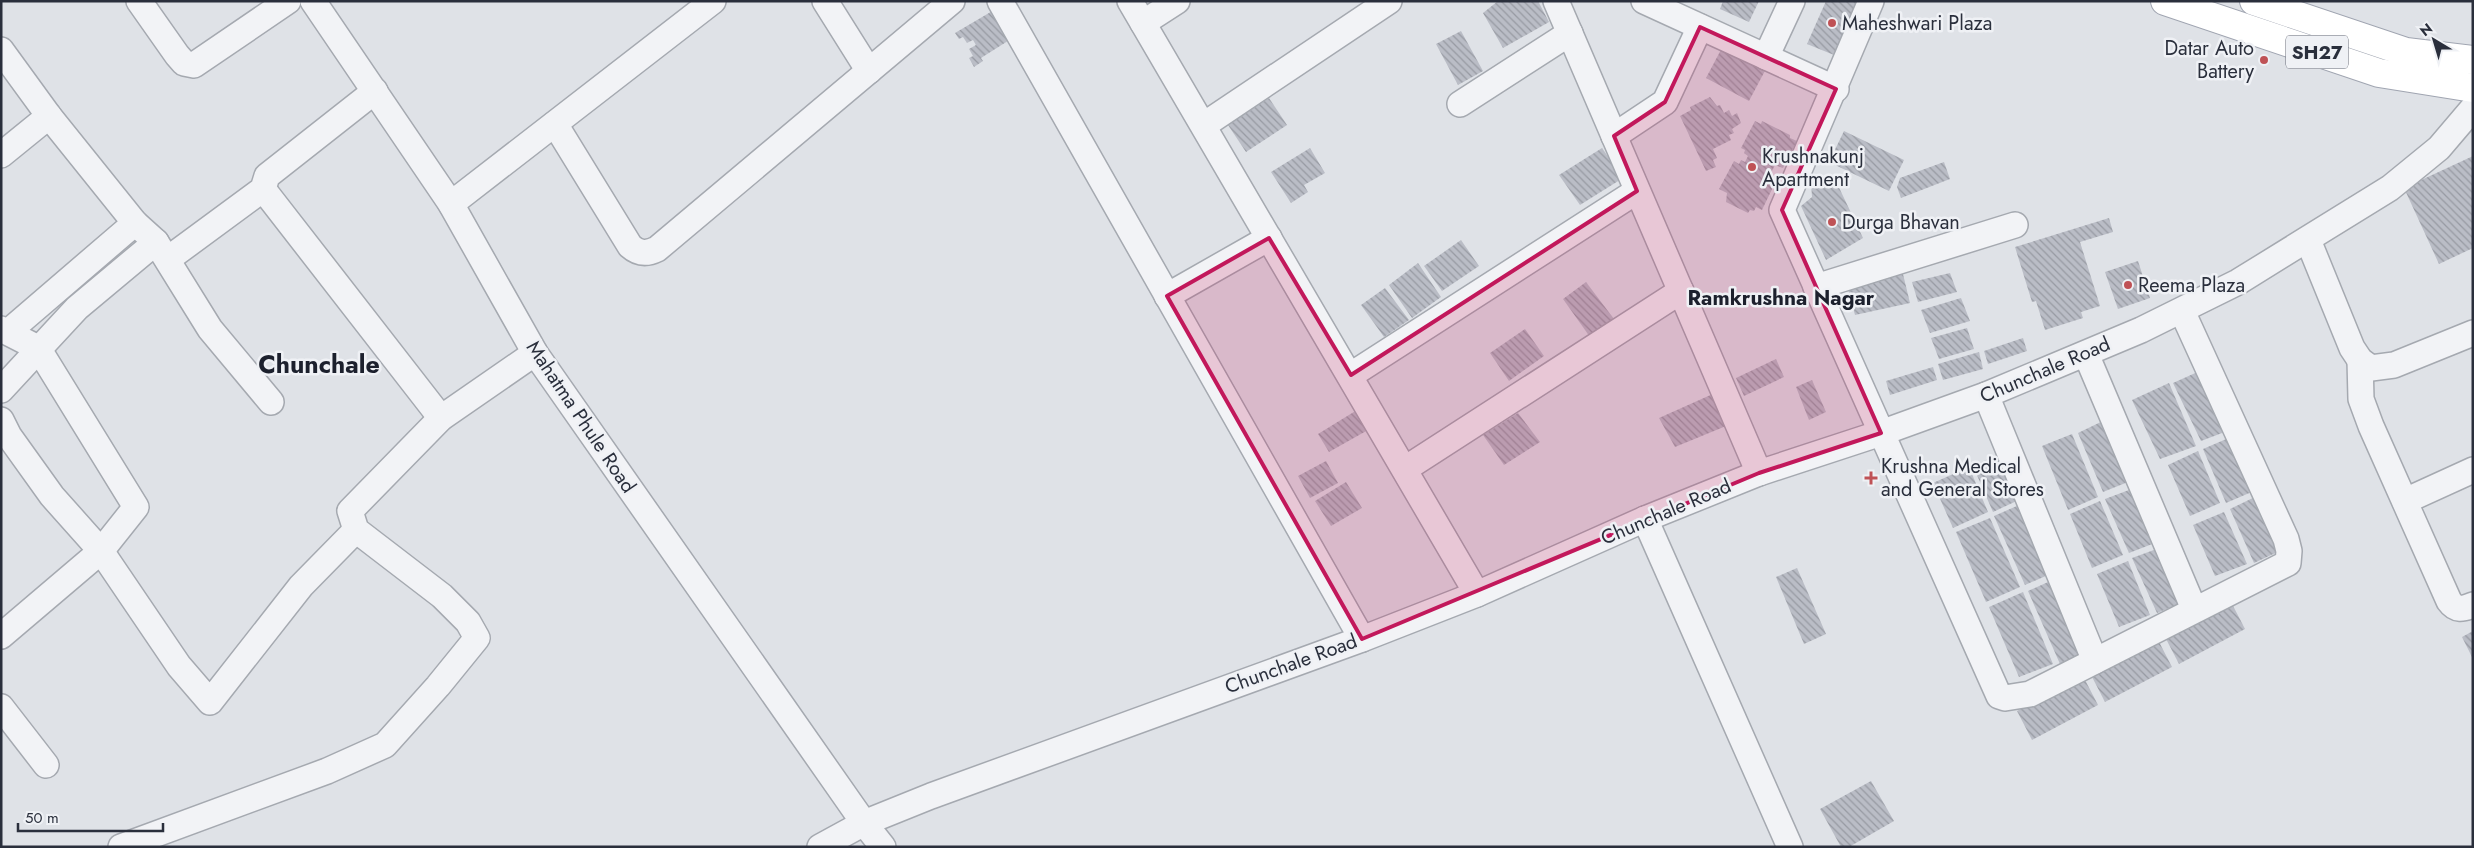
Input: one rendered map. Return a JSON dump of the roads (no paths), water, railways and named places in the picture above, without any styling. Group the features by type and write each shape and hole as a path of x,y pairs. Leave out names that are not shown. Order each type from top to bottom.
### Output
{"main road":[{"name":"SH27","path":"2165,1 2379,73 2473,88"},
{"path":"2254,1 2406,52 2473,60"}],"street":[{"path":"139,1 177,55 184,63 194,65 288,1"},
{"name":"Mahatma Phule Road","path":"313,1 451,204 535,353 864,823 883,847"},
{"path":"451,204 713,1"},
{"path":"825,1 869,71"},
{"path":"555,124 630,246 635,250 649,253 657,249 952,1"},
{"path":"1000,1 1362,639"},
{"path":"1130,1 1477,594"},
{"path":"1143,23 1177,1"},
{"path":"1204,126 1388,1"},
{"path":"1556,1 1759,473"},
{"path":"1644,1 1836,89"},
{"path":"1766,57 1792,1"},
{"path":"1871,1 1836,89 1782,210 1999,696 2005,698 2030,694 2194,609 2288,563 2289,551 2286,539 2182,311"},
{"path":"1614,136 1665,102 1700,27"},
{"path":"1460,104 1570,33"},
{"path":"1,50 49,116 135,223 162,251 210,329 271,402"},
{"path":"1,390 77,308 162,251 263,189 267,176 375,91"},
{"name":"Chunchale Road","path":"820,847 864,823 930,796 1362,639 1477,594 1645,520 1759,473 1881,433 1986,395 2086,354 2182,311 2238,282 2308,240 2406,176 2439,148 2473,108"},
{"path":"1,155 49,116"},
{"path":"263,189 441,418"},
{"path":"1350,375 1637,191"},
{"path":"1,636 101,551 136,506 38,348 5,330 135,223"},
{"path":"1816,287 2015,225"},
{"path":"1168,296 1269,238"},
{"path":"2308,240 2352,348 2360,360 2371,368 2394,366 2473,333"},
{"path":"1405,468 1681,291"},
{"path":"121,847 318,774 385,745 438,686 477,638 468,622 442,596 356,530 350,511 441,418 535,353"},
{"path":"2086,354 2194,609"},
{"path":"2360,360 2362,399 2371,426 2449,601 2458,608 2464,609 2473,605"},
{"path":"1986,395 2095,661"},
{"path":"1,420 9,436 52,496 101,551 179,666 210,702 301,586 356,530"},
{"path":"2406,501 2473,470"},
{"path":"1645,520 1790,847"},
{"path":"1,707 46,765"}],"place":[{"name":"Maheshwari Plaza","path":"1832,23"},
{"name":"Datar Auto Battery","path":"2264,60"},
{"name":"Krushnakunj Apartment","path":"1752,167"},
{"name":"Durga Bhavan","path":"1832,222"},
{"name":"Reema Plaza","path":"2128,285"},
{"name":"Krushna Medical and General Stores","path":"1871,478"}],"district":[{"name":"Ramkrushna Nagar","path":"1781,298"},
{"name":"Chunchale","path":"319,364"}]}
